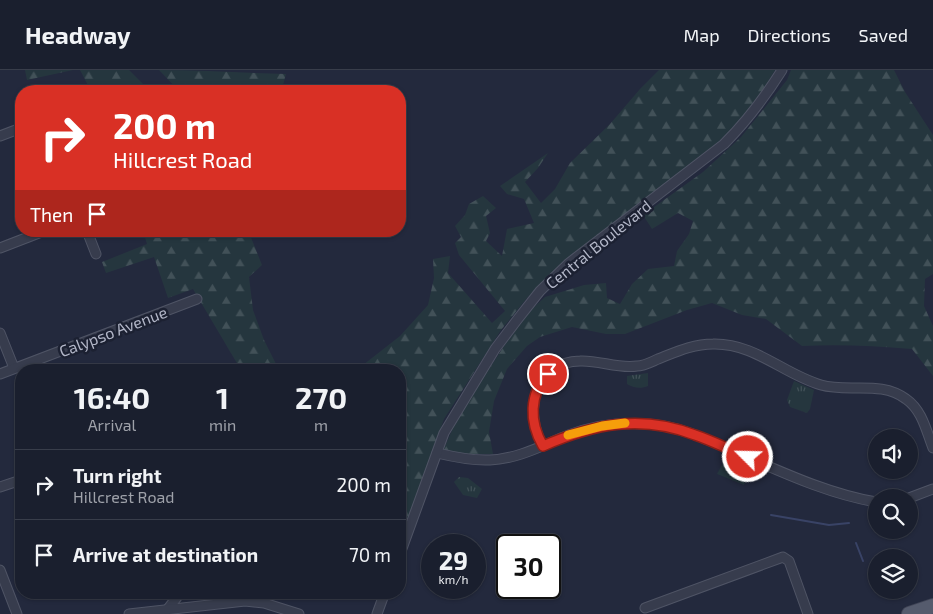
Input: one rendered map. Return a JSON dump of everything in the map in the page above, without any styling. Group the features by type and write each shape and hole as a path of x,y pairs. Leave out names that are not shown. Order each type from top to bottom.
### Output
{"main road":[{"path":"909,614 933,606"}],"street":[{"name":"Central Boulevard","path":"406,538 444,433 495,349 540,291 569,263 724,144 744,125 782,70"},
{"path":"0,136 15,130"},
{"path":"0,248 28,237"},
{"path":"89,237 96,254"},
{"name":"Calypso Avenue","path":"25,364 197,299"},
{"path":"0,333 14,368"},
{"path":"543,446 534,424 534,395 542,380 555,368 579,361 629,367 640,366 688,347 714,344 732,345 749,350 823,385 880,389 897,394 913,404 919,412 933,448"},
{"name":"Calypso Avenue","path":"0,374 14,368"},
{"path":"437,453 466,459 490,460 519,455 570,434 602,426 634,423 665,426 694,434 813,484 868,500"},
{"path":"0,487 15,482"},
{"path":"918,494 933,488"},
{"path":"645,608 783,557 789,561 808,614"},
{"path":"0,570 17,614"},
{"path":"167,610 176,599"},
{"path":"377,614 382,599"},
{"path":"129,614 245,601 264,603 299,614"}],"green space":[{"path":"25,70 73,70 27,80"},
{"path":"80,70 129,70 144,85 88,85"},
{"path":"159,70 286,74 283,85 173,85"},
{"path":"659,70 775,70 757,100 737,125 705,154 556,269 527,298 501,330 444,419 406,527 406,364 364,364 400,336 428,305 434,278 433,259 450,256 448,273 492,323 505,311 459,255 455,243 461,237 455,226 465,215 469,204 483,196 496,208 486,216 490,233 486,241 502,256 507,229 534,223 524,199 507,194 500,186 548,153 525,182 541,203 555,189 570,163 610,124"},
{"path":"791,70 894,70 905,92 933,135 933,274 925,279 924,306 933,326 933,376 912,349 830,345 802,346 766,319 742,315 712,303 687,310 625,334 606,334 572,327 540,337 527,346 507,369 494,401 489,432 493,454 443,451 456,421 506,343 532,309 545,297 584,285 606,283 607,298 620,304 632,284 648,269 674,266 677,251 689,234 693,221 678,213 652,229 643,215 703,172 741,137 787,80"},
{"path":"145,237 251,237 262,265 249,277 253,310 264,340 276,364 237,364 193,289 168,298 154,257 106,273 102,262 147,244"},
{"path":"648,373 648,386 637,388 627,384 627,376"},
{"path":"794,381 814,390 810,409 807,413 790,407 787,400"},
{"path":"726,457 752,468 744,485 717,474"},
{"path":"459,477 468,478 482,489 477,498 463,495 454,482"}],"waterway":[{"path":"771,515 829,525 849,523"},
{"path":"856,543 863,561"}],"slow traffic":[{"path":"568,435 602,426 625,423"}],"route":[{"path":"548,374 542,380 534,395 533,406 534,424 543,446 570,434 602,426 634,423 665,426 681,430 748,457"}]}
